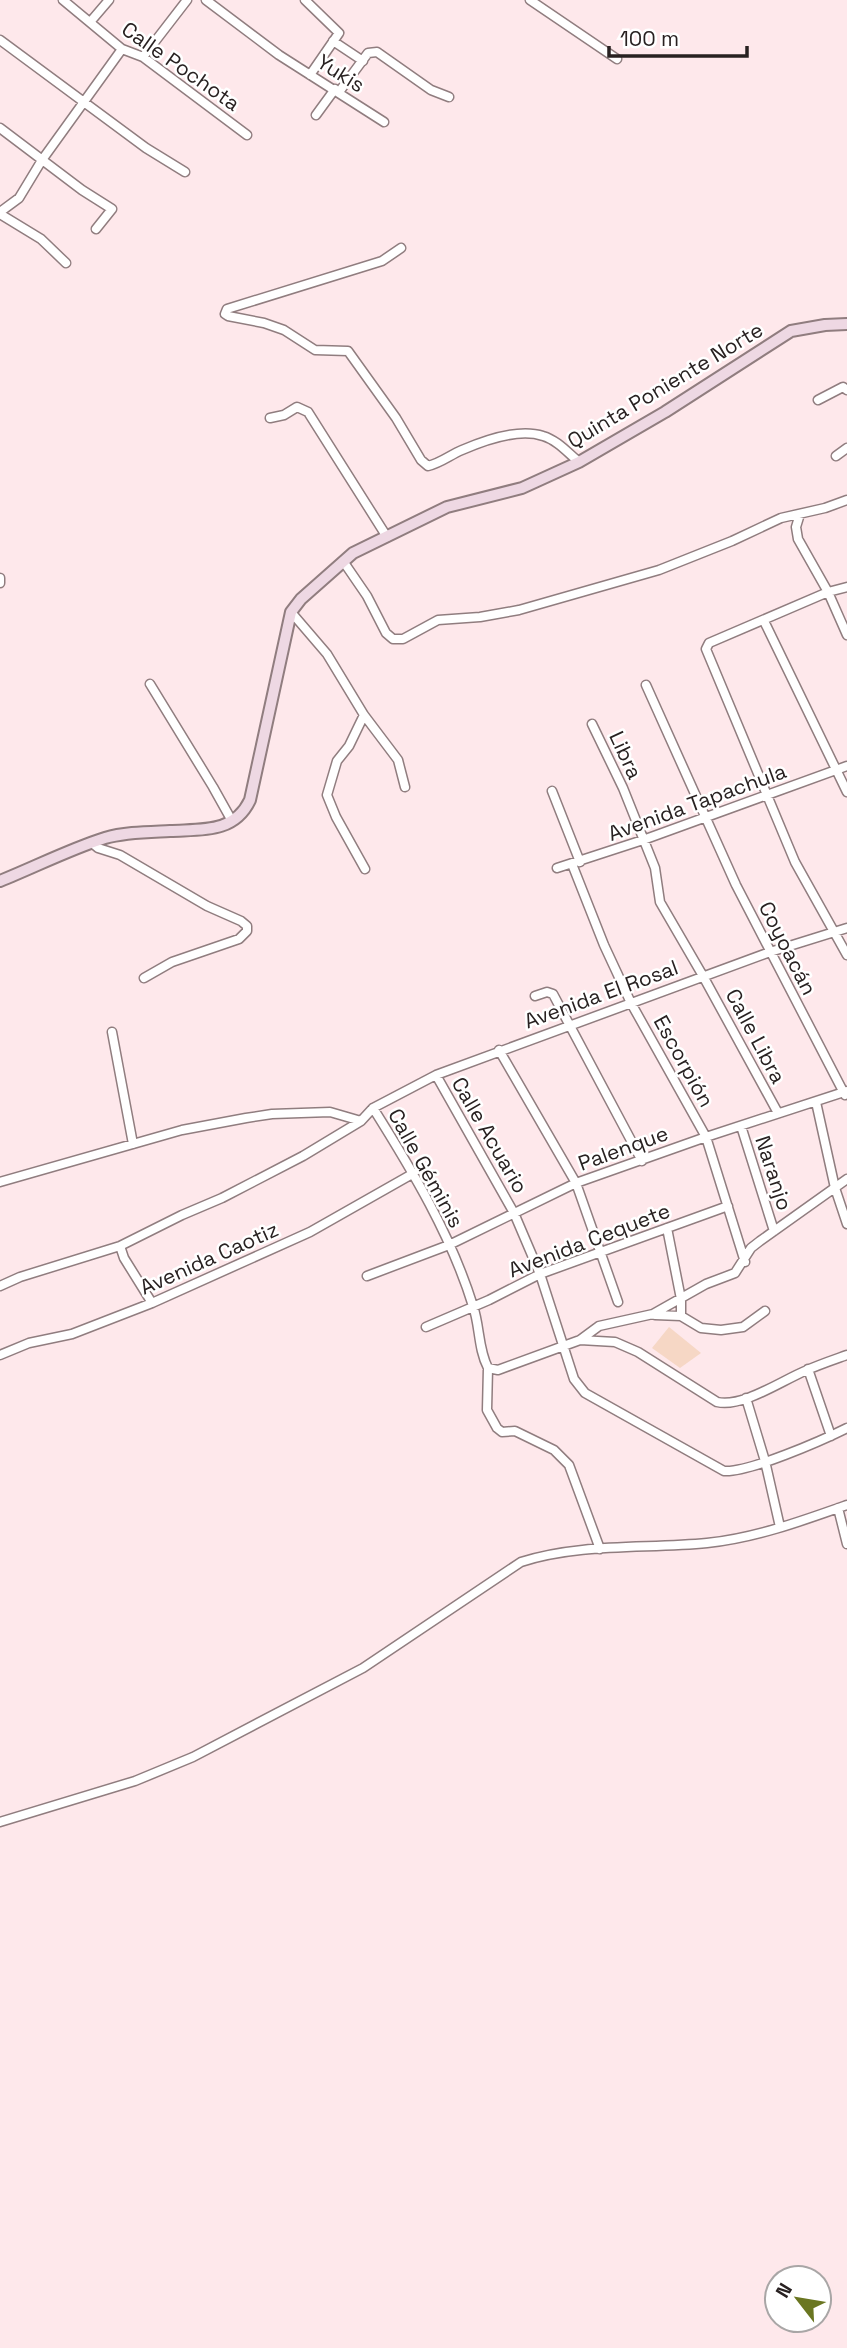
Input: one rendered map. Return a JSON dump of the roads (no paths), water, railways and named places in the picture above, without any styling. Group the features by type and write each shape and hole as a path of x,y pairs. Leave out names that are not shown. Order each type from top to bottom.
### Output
{"street":[{"name":"Calle Pochota","path":"63,0 92,21 122,49 143,57 247,135"},
{"path":"92,21 108,0"},
{"path":"143,57 187,0"},
{"name":"Yukis","path":"206,0 279,55 384,122"},
{"path":"305,0 339,33 310,75"},
{"path":"530,0 617,59"},
{"path":"0,40 152,153 186,172"},
{"path":"333,41 363,61"},
{"path":"66,263 41,239 0,213 19,198 122,49"},
{"path":"316,116 368,53 377,52 431,90 449,97"},
{"path":"0,128 112,209 96,229"},
{"path":"401,248 382,261 227,309 225,314 228,317 264,323 284,330 315,351 348,351 428,467 463,450 520,433 544,436 579,462"},
{"name":"Quinta Poniente Norte","path":"291,612 301,599 353,553 447,507 522,488 579,462 665,412 791,331 847,324"},
{"path":"818,400 845,388"},
{"path":"270,418 284,415 297,407 307,412 387,537"},
{"path":"836,456 847,448"},
{"path":"343,561 367,596 386,633 393,639 403,639 439,620 480,617 519,610 659,569 732,541 781,518 847,500"},
{"path":"800,514 796,527 797,539 828,592 847,635"},
{"path":"847,587 828,592 707,646 706,649 795,862 847,955"},
{"path":"291,612 327,654 364,715 397,760 405,787"},
{"path":"0,881 107,837 136,833 196,832 232,821 250,800 291,612"},
{"path":"764,621 847,792"},
{"path":"150,684 232,821"},
{"name":"Coyoacán","path":"646,685 736,885 846,1093"},
{"path":"364,715 354,738 337,761 327,795 365,869"},
{"name":"Libra","path":"592,724 623,788 654,868 660,902 703,976"},
{"name":"Avenida Tapachula","path":"557,868 643,840 847,766"},
{"name":"Escorpión","path":"552,791 604,945 631,1003 706,1137 745,1262"},
{"path":"92,844 120,855 247,926 247,931 239,939 172,962 144,978"},
{"name":"Avenida El Rosal","path":"0,1286 20,1277 120,1246 222,1198 303,1156 361,1121 373,1108 436,1075 770,951 847,928"},
{"name":"Calle Libra","path":"703,976 778,1113"},
{"path":"535,996 551,992 642,1161"},
{"path":"112,1032 133,1144"},
{"path":"499,1050 576,1183 618,1302"},
{"name":"Calle Acuario","path":"436,1075 514,1213 540,1274 574,1379 585,1393 724,1471 732,1472 765,1461 847,1428"},
{"name":"Palenque","path":"367,1276 449,1245 576,1183 778,1113 846,1093"},
{"path":"816,1102 835,1188 847,1224"},
{"name":"Calle Géminis","path":"373,1108 414,1173 449,1245 474,1307 484,1360 488,1368 487,1410 496,1428 502,1432 515,1431 554,1450 569,1465 600,1549"},
{"path":"0,1182 182,1130 272,1114 330,1112 361,1121"},
{"name":"Naranjo","path":"741,1126 774,1231"},
{"name":"Avenida Caotiz","path":"0,1355 29,1343 72,1334 152,1303 310,1232 414,1173"},
{"path":"488,1368 498,1370 580,1340 598,1326 653,1314 706,1284 736,1273 751,1248 847,1179"},
{"name":"Avenida Cequete","path":"426,1327 540,1274 728,1206"},
{"path":"667,1228 681,1299 681,1316"},
{"path":"120,1246 124,1258 152,1303"},
{"path":"653,1314 681,1316 701,1328 721,1331 743,1327 765,1311"},
{"path":"580,1340 615,1342 638,1352 717,1402 726,1404 847,1355"},
{"path":"808,1369 831,1436"},
{"path":"746,1398 765,1461 780,1527"},
{"path":"0,1822 135,1781 193,1757 363,1668 521,1562 540,1556 600,1549 708,1543 748,1536 847,1505"},
{"path":"838,1508 847,1544"}]}
